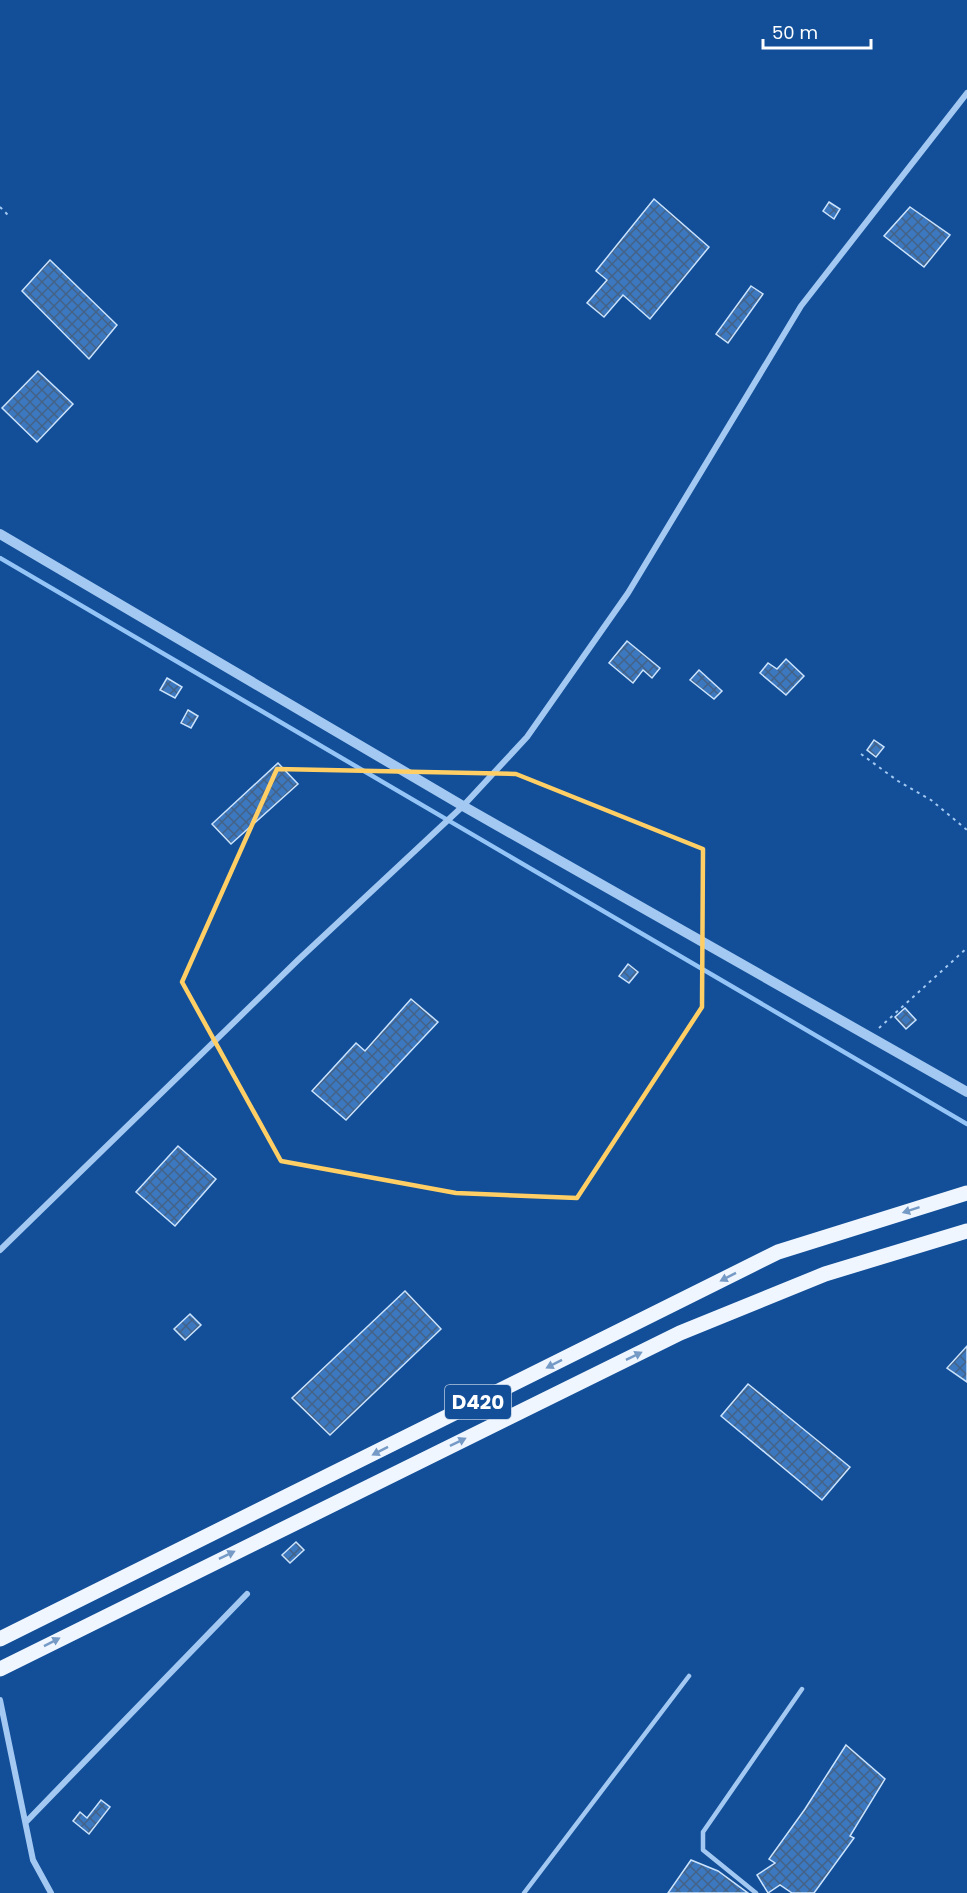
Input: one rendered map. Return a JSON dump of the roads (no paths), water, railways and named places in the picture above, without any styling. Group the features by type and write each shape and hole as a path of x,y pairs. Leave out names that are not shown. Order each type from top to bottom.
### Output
{"main road":[{"name":"D420","path":"0,1639 778,1252 967,1193"},
{"name":"D420","path":"0,1669 680,1333 825,1274 967,1231"}],"street":[{"path":"0,1250 298,960 463,806 527,737 628,593 801,306 967,93"},
{"path":"0,534 463,806 868,1038 967,1092"},
{"path":"27,1821 247,1594"},
{"path":"0,1700 27,1821 33,1860 51,1893"}],"lane":[{"path":"524,1893 689,1676"},
{"path":"756,1893 703,1850 703,1832 802,1689"}],"waterway":[{"path":"0,558 967,1124"}]}
